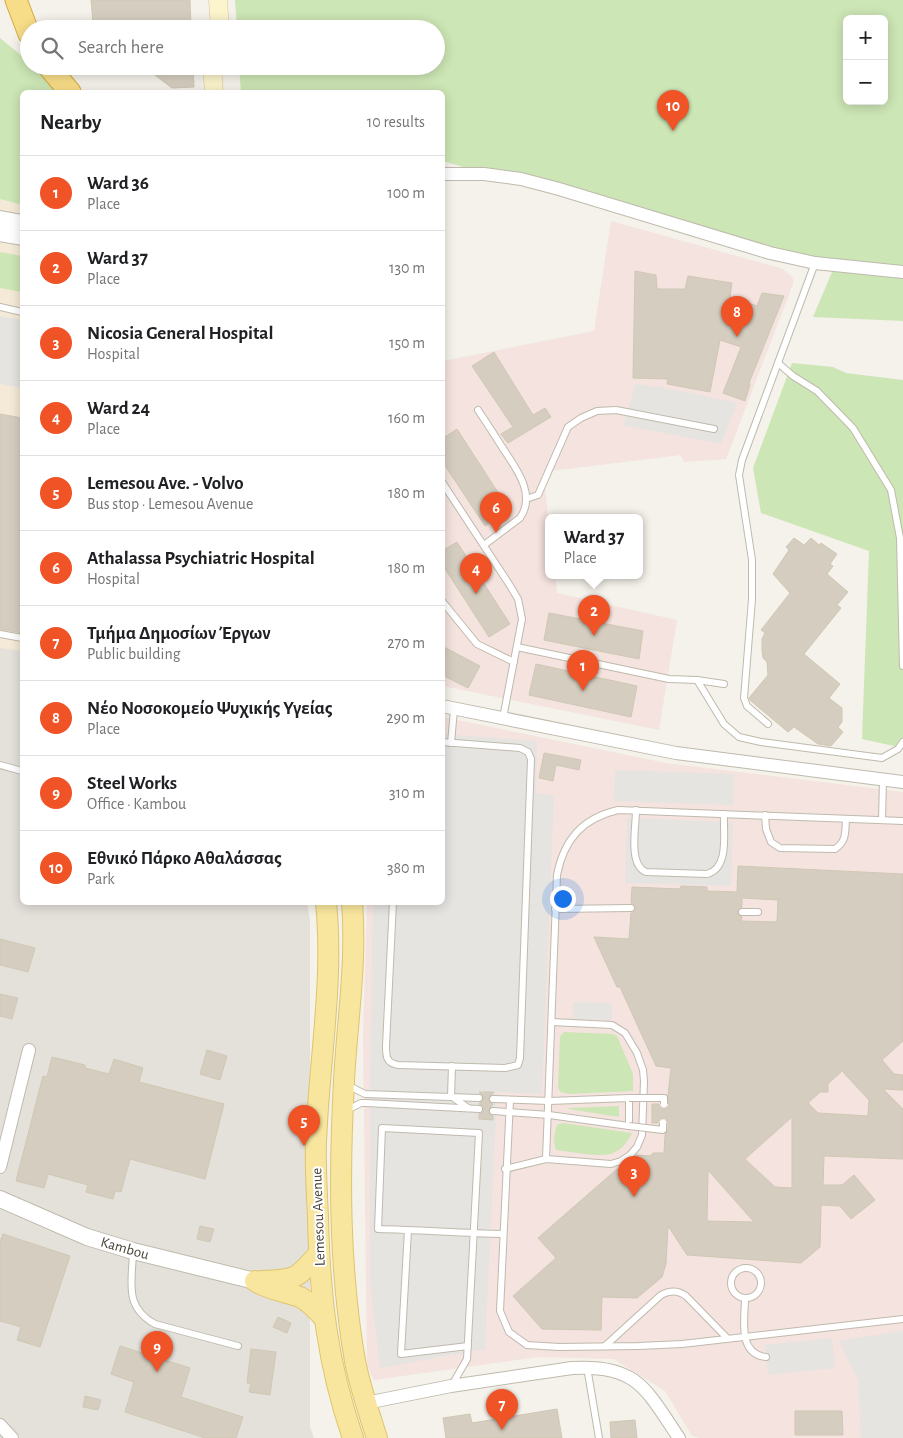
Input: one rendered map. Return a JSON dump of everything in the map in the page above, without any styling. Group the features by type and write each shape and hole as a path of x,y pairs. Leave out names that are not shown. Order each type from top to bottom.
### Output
{"highway":[{"path":"16,0 24,20"},
{"path":"56,75 68,90"}],"main road":[{"path":"206,0 207,20"},
{"path":"218,0 219,20"},
{"path":"213,75 214,90"},
{"path":"225,75 226,90"},
{"name":"Lemesou Avenue","path":"326,905 327,973 316,1141 319,1253 324,1318 334,1375 353,1438"},
{"name":"Lemesou Avenue","path":"352,905 352,964 343,1112 343,1246 347,1306 356,1363 377,1438"},
{"path":"255,1281 285,1280 296,1277 303,1272 319,1253"},
{"path":"255,1281 269,1289 300,1297 312,1305 324,1318"}],"street":[{"path":"445,174 484,174 521,180 558,189 770,253 815,263 903,272"},
{"path":"0,219 20,223"},
{"path":"0,234 20,237"},
{"path":"448,708 676,753 903,782"},
{"path":"0,1167 29,1050"},
{"name":"Kambou","path":"0,1199 87,1237 133,1251 255,1281"},
{"path":"366,1403 451,1386 587,1367 608,1369 624,1374 640,1385 680,1438"},
{"path":"0,1425 12,1438"}],"lane":[{"path":"768,724 747,706 744,698 752,598 752,560 739,475 742,460 815,263"},
{"path":"0,306 20,311"},
{"path":"778,363 793,376 817,391 852,428 891,490 900,538 903,666"},
{"path":"478,410 520,475 526,499 524,512 520,518 484,545"},
{"path":"526,499 538,495 568,427 581,418 597,411 616,410 714,429"},
{"path":"445,486 518,599 522,619 502,718"},
{"path":"445,604 477,644 514,662"},
{"path":"0,634 20,638"},
{"path":"517,646 669,679 697,680 724,684"},
{"path":"697,680 724,724 739,737 761,742 882,758 898,749 903,742"},
{"path":"448,708 451,743"},
{"path":"393,905 386,1046 390,1063 398,1065 512,1067 518,1065 520,1062 532,764 528,752 520,748 445,742"},
{"path":"0,765 20,770"},
{"path":"882,820 883,780"},
{"path":"546,1159 557,874 560,858 578,830 591,820 618,810 903,821"},
{"path":"636,810 636,863 639,868 646,872 664,873 707,874 716,870 722,856 724,814"},
{"path":"765,815 766,829 771,842 780,848 835,848 842,844 844,840 846,819"},
{"path":"357,905 360,968"},
{"path":"555,909 631,908"},
{"path":"742,912 758,912"},
{"path":"348,1029 358,1006"},
{"path":"505,1169 546,1159 611,1164 621,1161 630,1154 637,1147 642,1135 644,1070 637,1053 625,1033 612,1025 552,1022"},
{"path":"451,1096 452,1066"},
{"path":"344,1080 353,1088 365,1094 479,1098"},
{"path":"451,1096 469,1109"},
{"path":"629,1098 629,1126"},
{"path":"493,1099 549,1101 664,1098 664,1104"},
{"path":"510,1100 505,1169 500,1312 509,1332 527,1345 605,1346 673,1344 903,1319"},
{"path":"343,1112 361,1103 479,1110"},
{"path":"493,1111 549,1115 663,1130 663,1123"},
{"path":"451,1386 465,1364 468,1346 475,1234 479,1133 382,1128 378,1229 475,1234 502,1234"},
{"path":"408,1230 401,1354 468,1346"},
{"path":"133,1251 133,1302 137,1311 144,1318 155,1324 238,1346"},
{"path":"748,1268 760,1277 760,1287 754,1295 745,1298 736,1294 731,1282 735,1273 748,1268"},
{"path":"605,1346 662,1295 672,1291 686,1296 726,1338"},
{"path":"745,1298 744,1336 752,1351 760,1356 766,1356"},
{"path":"587,1367 599,1438"}],"shaded area":[{"path":"0,199 20,204 20,787 0,783"},
{"path":"611,221 780,268 793,278 793,284 726,459 684,462 681,455 543,472 548,514 545,514 545,579 555,579 557,593 677,620 659,730 445,686 445,361 594,331"},
{"path":"0,316 20,320 20,388 0,384"},
{"path":"636,384 737,403 721,444 623,425"},
{"path":"0,648 20,651 20,905 307,905 310,920 310,1427 314,1438 0,1438"},
{"path":"445,717 666,763 903,792 903,1438 701,1438 692,1436 665,1391 614,1359 538,1357 374,1380 367,1366 363,1037 367,905 445,905"},
{"path":"445,734 537,741 536,793 554,795 542,1094 497,1092 485,1349 380,1368 370,1284 370,1064 373,905 445,905"},
{"path":"615,770 734,774 733,805 614,801"},
{"path":"627,818 733,822 731,886 625,883"},
{"path":"573,1002 612,1003 612,1020 573,1019"},
{"path":"903,1331 903,1438 861,1438 858,1380 839,1341"},
{"path":"832,1338 835,1368 768,1375 765,1345"}],"green space":[{"path":"235,0 903,0 903,321 813,317 835,265 564,197 445,162 445,90 241,90 240,75 445,75 445,20 236,20"},
{"path":"0,38 20,55 20,75 44,75 60,90 20,90 20,204 0,199"},
{"path":"0,252 20,256 20,292 0,288"},
{"path":"792,363 833,367 846,373 903,380 903,748 862,739 869,551 761,513 753,468"},
{"path":"564,1032 613,1034 617,1036 633,1074 633,1091 570,1094 561,1092 558,1088 560,1037"},
{"path":"619,1106 619,1117 568,1109 569,1108"},
{"path":"563,1123 632,1133 622,1147 616,1152 608,1154 588,1154 556,1150 554,1141 555,1131 557,1125"}],"building":[{"path":"91,0 190,0 191,20 93,20"},
{"path":"155,75 193,75 194,87 172,88"},
{"path":"635,271 656,275 657,289 685,289 688,276 732,283 730,297 757,306 762,293 784,296 749,383 745,401 723,393 741,347 720,340 710,392 667,384 668,379 633,378"},
{"path":"494,352 533,415 545,408 551,417 508,443 501,434 513,427 472,366"},
{"path":"0,414 20,418 20,633 0,629"},
{"path":"457,429 510,511 485,526 445,466 445,437"},
{"path":"794,538 804,545 811,538 819,545 821,543 837,554 830,564 833,566 827,574 848,592 837,605 841,608 804,654 840,684 829,698 842,708 842,722 838,727 843,732 831,746 818,744 794,727 788,732 749,698 768,675 767,662 763,658 762,650 762,639 765,633 761,630 790,593 773,574 789,550 786,547"},
{"path":"457,542 510,624 489,637 445,569 445,549"},
{"path":"549,613 643,631 639,659 544,640"},
{"path":"445,648 480,666 468,688 445,676"},
{"path":"536,664 637,686 631,717 529,695"},
{"path":"544,753 581,760 579,770 556,765 553,781 539,778"},
{"path":"738,866 903,874 903,1041 882,1060 894,1074 903,1075 903,1090 883,1089 903,1109 903,1159 824,1156 823,1185 842,1185 854,1175 875,1200 851,1219 840,1206 821,1205 820,1247 801,1263 687,1255 668,1226 666,1264 662,1277 637,1298 602,1297 601,1330 542,1329 513,1296 556,1258 538,1238 617,1169 635,1170 636,1155 650,1156 653,1153 664,1153 665,1135 668,1130 668,1123 665,1118 660,1119 658,1123 652,1123 652,1104 659,1104 664,1109 669,1106 668,1095 671,1068 656,1066 620,987 617,987 594,937 629,939 631,913 636,908 631,903 632,887 680,889 681,886 707,887 707,891 737,892","holes":["742,898 778,900 777,922 741,921 742,917 737,912 742,907","842,1071 869,1100 868,1116 818,1113 808,1103 820,1092 828,1092 828,1084","792,1117 792,1188 775,1187 745,1159","708,1170 754,1222 707,1221"]},
{"path":"0,939 35,948 28,972 0,965"},
{"path":"0,994 18,998 12,1019 0,1016"},
{"path":"207,1050 227,1056 220,1080 200,1074"},
{"path":"52,1057 85,1065 85,1068 109,1074 114,1059 143,1068 139,1082 224,1104 205,1179 130,1159 121,1192 115,1191 113,1199 86,1192 88,1185 48,1174 44,1188 16,1181 43,1076 47,1077"},
{"path":"479,1092 494,1092 488,1099 493,1104 488,1111 493,1116 493,1120 479,1119 479,1114 484,1109 479,1104 484,1098"},
{"path":"200,1226 214,1229 210,1242 197,1239"},
{"path":"3,1234 70,1256 40,1347 17,1340 21,1327 0,1321 0,1242"},
{"path":"278,1317 291,1323 287,1333 273,1327"},
{"path":"120,1346 190,1368 181,1397 243,1417 236,1438 205,1438 125,1412 134,1382 111,1374"},
{"path":"251,1349 276,1352 270,1395 249,1392 251,1384 247,1383"},
{"path":"85,1396 101,1400 98,1410 83,1407"},
{"path":"557,1409 562,1438 446,1438 443,1418 470,1414 472,1423"},
{"path":"795,1411 842,1411 843,1435 795,1435"},
{"path":"635,1420 637,1438 611,1438 610,1422"}],"place":[{"name":"Εθνικό Πάρκο Αθαλάσσας","path":"673,131"},
{"name":"Νέο Νοσοκομείο Ψυχικής Υγείας","path":"737,337"},
{"name":"Athalassa Psychiatric Hospital","path":"496,533"},
{"name":"Ward 24","path":"476,594"},
{"name":"Ward 37","path":"594,636"},
{"name":"Ward 36","path":"583,691"},
{"name":"Lemesou Ave. - Volvo","path":"304,1146"},
{"name":"Nicosia General Hospital","path":"634,1197"},
{"name":"Steel Works","path":"157,1372"},
{"name":"Τμήμα Δημοσίων Έργων","path":"502,1430"}]}
